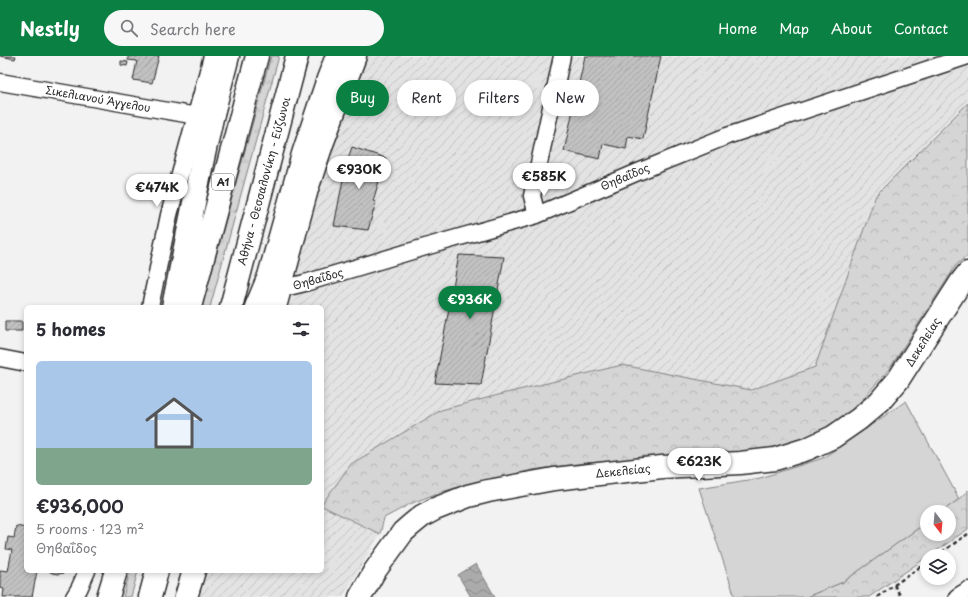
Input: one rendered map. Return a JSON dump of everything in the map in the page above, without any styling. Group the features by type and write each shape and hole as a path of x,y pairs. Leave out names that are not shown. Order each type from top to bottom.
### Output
{"main road":[{"path":"173,305 202,163 228,56"},
{"name":"Α1","path":"191,305 257,56"},
{"name":"Αθήνα - Θεσσαλονίκη - Εύζωνοι","path":"232,305 297,56"},
{"path":"257,305 269,276 314,119 338,56"},
{"path":"278,298 307,189 354,56"},
{"name":"Δεκελείας","path":"360,597 374,572 403,532 422,516 435,508 468,496 554,479 662,467 740,463 775,459 807,449 833,436 859,419 880,401 898,380 968,273"},
{"path":"108,597 115,573"},
{"path":"150,597 156,573"},
{"path":"186,597 193,573"}],"street":[{"path":"150,305 169,214 212,56"},
{"path":"537,215 532,196 562,56"},
{"name":"Θηβαΐδος","path":"278,298 305,283 537,215 727,136 968,56"},
{"name":"Σικελιανού Άγγελου","path":"0,82 196,116"},
{"path":"0,358 24,363"},
{"path":"74,597 86,573"},
{"path":"957,597 968,590"}],"path":[{"path":"946,549 968,534"},
{"path":"877,597 920,567"},
{"path":"894,585 902,597"}],"shaded area":[{"path":"367,56 968,56 968,103 876,195 815,367 751,390 622,365 441,410 351,464 324,501 324,305 286,305 311,206 343,116 389,116 389,80 357,80"},
{"path":"324,507 380,534 343,597 199,597 206,573 324,573"}],"green space":[{"path":"271,56 279,56 211,305 203,305"},
{"path":"968,103 968,256 957,264 890,368 852,411 806,440 742,455 584,463 532,470 440,492 410,504 384,518 380,534 324,507 324,501 351,464 441,410 622,365 751,390 815,367 876,195"},
{"path":"906,401 959,499 951,505 920,505 920,527 843,582 806,597 735,597 699,488 760,478 823,458"},
{"path":"968,490 968,529 956,537 956,505 951,505"},
{"path":"920,527 920,541 951,541 939,549 920,549 920,562 869,597 806,597 843,582"},
{"path":"129,573 137,573 131,597 123,597"}],"water":[{"path":"476,564 495,597 471,597 458,575"}],"building":[{"path":"0,56 16,56 15,59"},
{"path":"128,56 159,56 152,83 133,80 137,61 128,60"},
{"path":"585,56 661,56 643,139 628,136 626,149 603,144 600,159 564,151 572,116 599,116 599,80 580,80"},
{"path":"121,61 128,62 127,66 121,65"},
{"path":"352,147 386,158 373,201 376,202 368,230 334,226 346,164"},
{"path":"459,255 504,257 481,385 435,383"},
{"path":"5,321 22,321 22,331 5,331"},
{"path":"16,526 24,528 24,573 37,573 32,597 3,597 4,589 0,588 0,570 8,571 12,550 6,549 8,537 14,538"}]}
